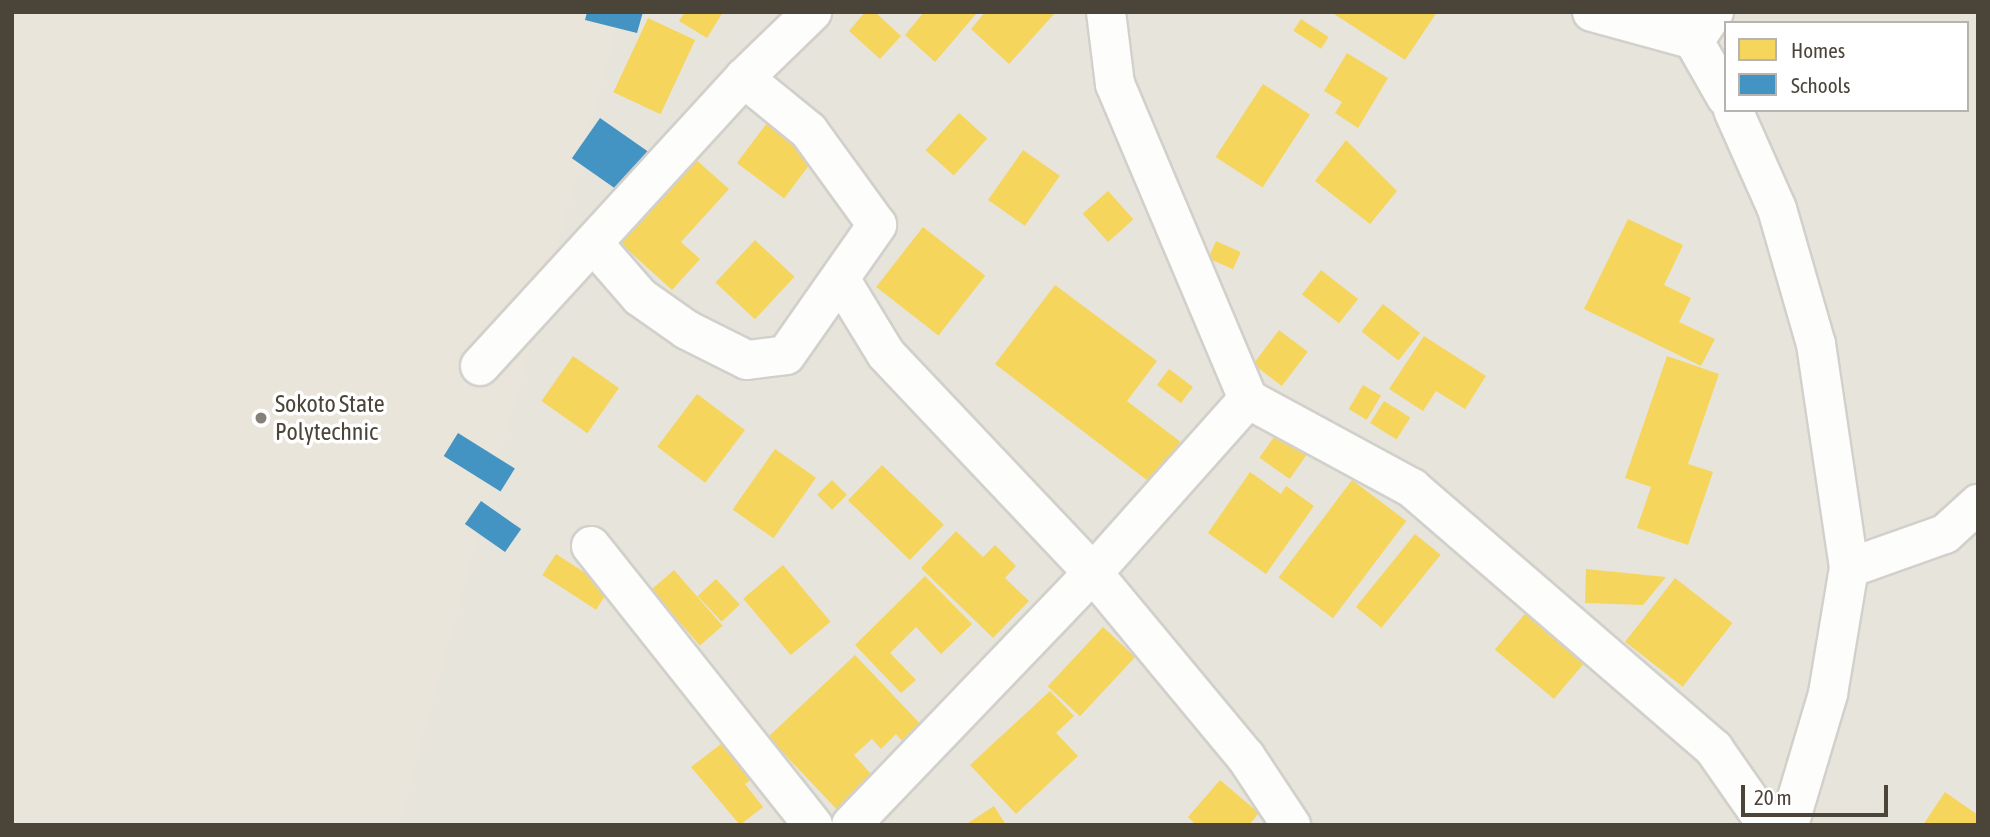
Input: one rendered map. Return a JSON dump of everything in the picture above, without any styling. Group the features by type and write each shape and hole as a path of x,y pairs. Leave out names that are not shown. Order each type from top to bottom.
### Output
{"street":[{"path":"480,366 744,78 812,12"},
{"path":"1106,12 1115,84 1248,399 1412,488 1714,749 1767,825"},
{"path":"1592,12 1695,22 1724,92"},
{"path":"593,243 640,297 747,360 786,355 842,282 877,225 809,131 744,78"},
{"path":"1734,112 1777,209 1816,344 1849,568 1828,694 1789,825"},
{"path":"842,282 886,354 1093,573 1246,757 1291,825"},
{"path":"851,825 1093,573 1248,399"},
{"path":"1849,568 1945,534 1977,506"},
{"path":"591,546 813,825"}],"shaded area":[{"name":"Sokoto State Polytechnic","path":"12,12 621,12 399,825 12,825"},
{"path":"511,12 1978,12 1978,825 322,825"}],"building: Homes":[{"path":"685,12 723,12 707,38 679,21"},
{"path":"865,12 875,12 901,36 880,59 849,31"},
{"path":"924,12 976,14 935,62 905,35"},
{"path":"985,12 1054,14 1009,64 971,29"},
{"path":"1331,12 1437,12 1405,60"},
{"path":"648,18 695,40 660,114 613,92"},
{"path":"1301,19 1329,37 1321,49 1293,31"},
{"path":"1347,53 1388,78 1358,128 1335,113 1342,102 1324,91"},
{"path":"1263,84 1310,114 1263,187 1216,157"},
{"path":"959,113 987,138 954,176 926,150"},
{"path":"767,123 814,159 784,198 737,163"},
{"path":"1346,140 1397,191 1370,224 1315,181"},
{"path":"1023,150 1060,176 1025,226 988,200"},
{"path":"693,157 729,189 681,242 700,259 672,290 618,241"},
{"path":"1108,191 1133,219 1108,242 1083,214"},
{"path":"1628,219 1683,245 1664,285 1691,298 1679,322 1715,339 1701,366 1584,309"},
{"path":"923,227 985,276 938,336 876,287"},
{"path":"755,240 794,277 755,319 715,282"},
{"path":"1216,241 1241,252 1233,269 1208,258"},
{"path":"1321,270 1358,299 1339,323 1302,294"},
{"path":"1055,285 1157,361 1127,401 1182,443 1152,484 995,364"},
{"path":"1383,304 1420,333 1398,361 1361,332"},
{"path":"1279,330 1308,352 1282,386 1253,364"},
{"path":"1424,336 1486,376 1465,409 1436,391 1423,411 1389,389"},
{"path":"573,356 619,388 587,433 541,401"},
{"path":"1667,356 1719,374 1688,464 1713,472 1688,545 1637,528 1651,487 1625,478"},
{"path":"1169,369 1193,387 1181,403 1157,385"},
{"path":"1363,385 1381,396 1367,420 1349,409"},
{"path":"697,394 745,430 705,483 657,447"},
{"path":"1384,401 1410,417 1397,439 1370,423"},
{"path":"1276,434 1306,455 1290,479 1259,458"},
{"path":"775,449 816,478 774,538 733,510"},
{"path":"882,465 944,525 910,560 848,500"},
{"path":"1250,472 1281,494 1286,486 1314,506 1266,574 1208,533"},
{"path":"832,480 847,495 832,510 817,495"},
{"path":"1352,480 1406,521 1333,618 1279,577"},
{"path":"956,531 983,557 995,545 1016,566 1005,578 1029,601 993,638 921,568"},
{"path":"1415,534 1441,555 1381,628 1356,607"},
{"path":"556,554 610,589 596,610 542,575"},
{"path":"783,565 831,622 791,655 743,598"},
{"path":"1586,569 1666,577 1643,605 1585,603"},
{"path":"674,570 723,626 700,646 651,590"},
{"path":"925,576 972,624 941,654 916,627 890,653 916,680 901,693 855,645"},
{"path":"1675,578 1733,623 1683,687 1625,642"},
{"path":"716,579 740,605 722,622 698,596"},
{"path":"1529,609 1588,658 1554,699 1495,650"},
{"path":"1103,627 1135,657 1080,716 1048,686"},
{"path":"855,655 928,732 910,750 896,734 881,749 872,739 854,755 880,784 845,818 768,737"},
{"path":"1050,691 1074,716 1056,733 1078,756 1016,814 970,765"},
{"path":"734,734 763,771 745,784 763,807 740,825 691,767"},
{"path":"1220,780 1259,813 1249,825 1196,825 1188,817"},
{"path":"1945,792 1978,815 1978,825 1923,825"},
{"path":"994,806 1006,825 965,825"}],"building: Schools":[{"path":"587,12 643,12 637,33 585,20"},
{"path":"600,118 651,154 623,194 572,158"},
{"path":"458,433 515,469 501,491 444,456"},
{"path":"481,501 521,529 505,552 465,524"}],"place":[{"name":"Sokoto State Polytechnic","path":"261,418"}]}
